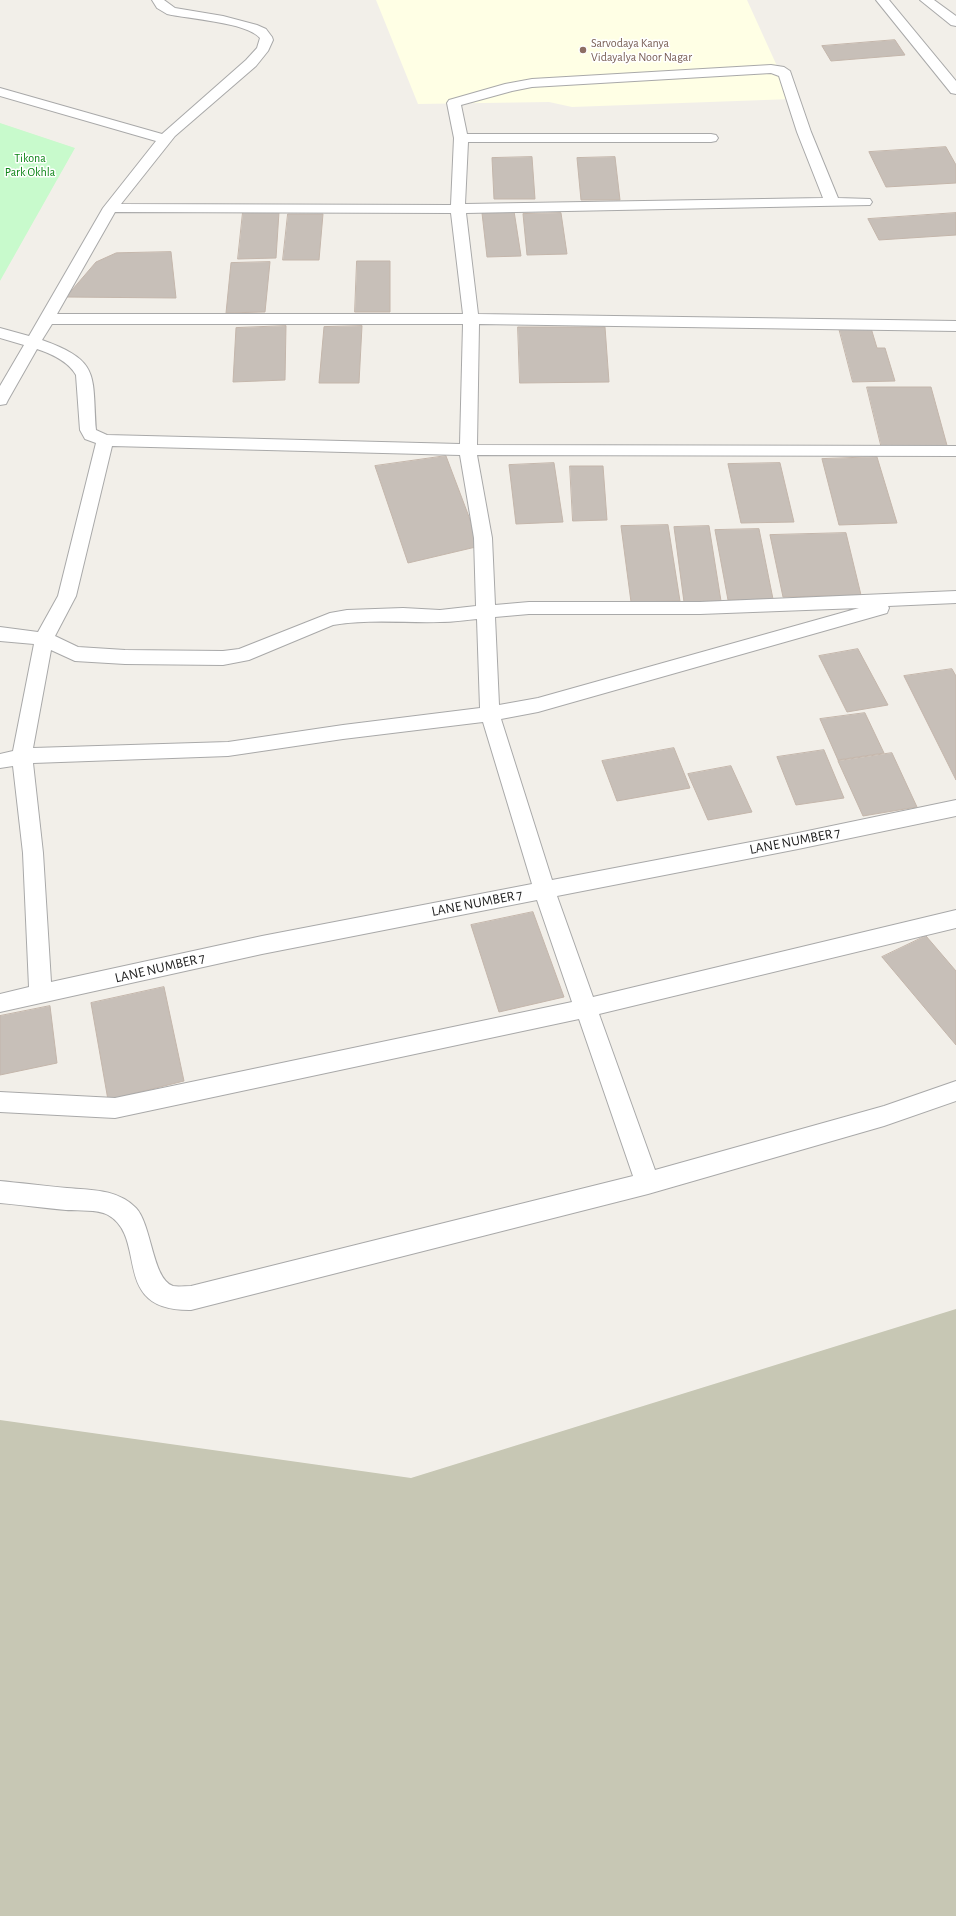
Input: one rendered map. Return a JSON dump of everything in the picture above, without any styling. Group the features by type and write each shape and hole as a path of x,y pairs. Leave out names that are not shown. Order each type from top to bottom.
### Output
{"street":[{"path":"0,400 110,208 165,139 197,109 251,63 261,52 266,41 266,36 263,32 249,26 171,10 161,5 158,0"},
{"path":"882,0 956,90"},
{"path":"926,0 956,22"},
{"path":"648,1183 544,890 490,714 484,538 468,450 472,319 458,209 461,138 454,103 521,84 771,69 780,70 785,74 804,132 832,202"},
{"path":"0,92 165,139"},
{"path":"461,138 712,138"},
{"path":"110,208 458,209 865,202"},
{"path":"46,319 472,319 956,326"},
{"path":"0,333 64,355 82,369 88,430 91,435 105,440 468,450 956,451"},
{"path":"41,995 32,853 22,756 44,639 67,596 105,440"},
{"path":"0,634 44,639 75,654 125,657 223,658 242,655 330,619 370,615 403,614 440,616 529,608 700,608 956,597"},
{"path":"0,761 22,756 228,749 343,732 490,714 538,705 915,598"},
{"name":"LANE NUMBER 7","path":"0,1003 262,945 798,841 956,808"},
{"path":"0,1102 114,1108 587,1008 956,919"},
{"path":"0,1192 101,1202 118,1208 130,1218 138,1236 148,1275 156,1289 170,1297 191,1298 648,1183 884,1116 956,1091"}],"shaded area":[{"name":"Sarvodaya Kanya Vidayalya Noor Nagar","path":"376,0 747,0 792,99 572,107 549,102 418,104"},
{"path":"956,1309 956,1916 0,1916 0,1420 411,1478"}],"green space":[{"name":"Tikona Park Okhla","path":"0,123 75,148 0,281"}],"building":[{"path":"895,40 905,55 831,61 822,46"},
{"path":"946,147 956,165 956,183 886,187 869,152"},
{"path":"532,157 535,199 494,199 492,158"},
{"path":"615,157 620,200 581,200 577,158"},
{"path":"514,211 521,256 487,257 482,213"},
{"path":"243,212 279,212 276,258 238,259"},
{"path":"561,213 567,254 527,255 523,214"},
{"path":"956,213 956,235 879,240 868,219"},
{"path":"288,214 323,214 319,260 283,260"},
{"path":"171,252 176,298 66,297 96,262 116,253"},
{"path":"357,261 390,261 390,312 355,312"},
{"path":"270,262 265,312 226,313 231,263"},
{"path":"286,326 285,380 233,382 236,328"},
{"path":"362,326 359,383 319,383 324,327"},
{"path":"518,327 605,327 609,382 520,383"},
{"path":"839,328 871,328 877,348 885,348 895,381 853,382"},
{"path":"867,387 931,387 948,449 882,449"},
{"path":"446,456 480,546 408,563 375,466"},
{"path":"877,457 897,523 839,525 822,459"},
{"path":"554,463 563,522 516,524 509,465"},
{"path":"780,463 794,522 741,523 728,464"},
{"path":"570,466 603,466 607,520 573,521"},
{"path":"668,525 680,601 631,602 621,526"},
{"path":"709,526 721,601 684,602 674,527"},
{"path":"759,529 773,599 728,600 715,530"},
{"path":"846,533 861,595 783,597 770,535"},
{"path":"858,649 888,705 847,712 819,656"},
{"path":"952,669 956,676 956,780 904,676"},
{"path":"865,713 884,753 838,760 820,719"},
{"path":"674,748 690,788 617,801 602,761"},
{"path":"824,750 844,798 796,805 777,757"},
{"path":"892,753 917,807 863,816 838,761"},
{"path":"731,766 752,812 708,820 688,774"},
{"path":"533,912 564,997 499,1012 471,925"},
{"path":"926,936 956,971 956,1045 882,957"},
{"path":"164,987 184,1081 108,1100 91,1003"},
{"path":"50,1006 57,1063 0,1075 0,1016"}],"place":[{"name":"Sarvodaya Kanya Vidayalya Noor Nagar","path":"583,50"}]}
